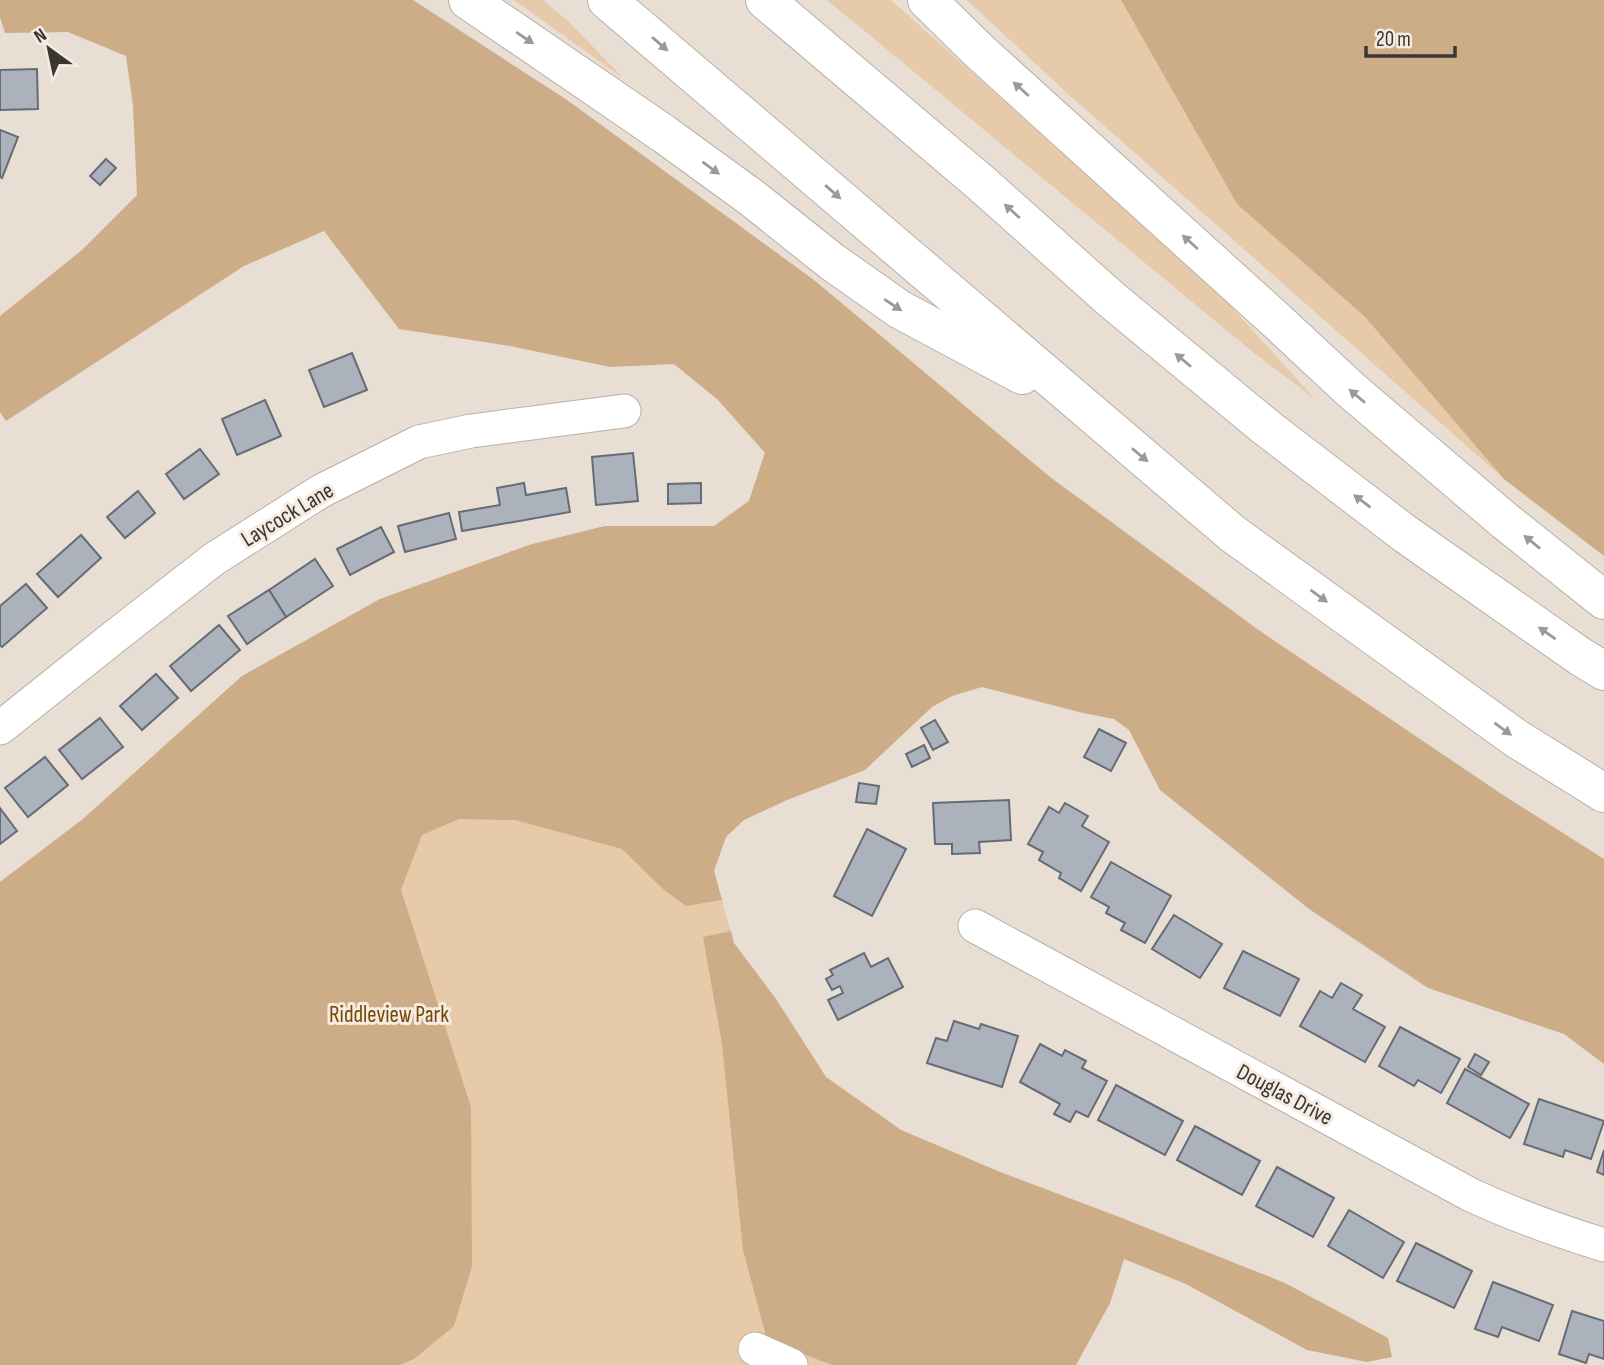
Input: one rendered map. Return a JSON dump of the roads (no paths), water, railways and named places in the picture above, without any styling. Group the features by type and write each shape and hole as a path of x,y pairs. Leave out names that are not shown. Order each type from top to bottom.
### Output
{"highway":[{"path":"468,0 664,134 752,198 831,261 899,309 1088,411"},
{"path":"607,0 1233,534 1517,739 1604,793"},
{"path":"765,0 981,183 1112,300 1267,428 1404,533 1604,671"},
{"path":"927,0 979,51 1350,390 1505,521 1604,600"}],"street":[{"name":"Laycock Lane","path":"0,728 214,559 321,491 419,442 471,431 624,411"},
{"name":"Douglas Drive","path":"975,926 1471,1195 1604,1245"},
{"path":"755,1349 791,1365"}],"park label":[{"name":"Riddleview Park","path":"389,1014"}]}
